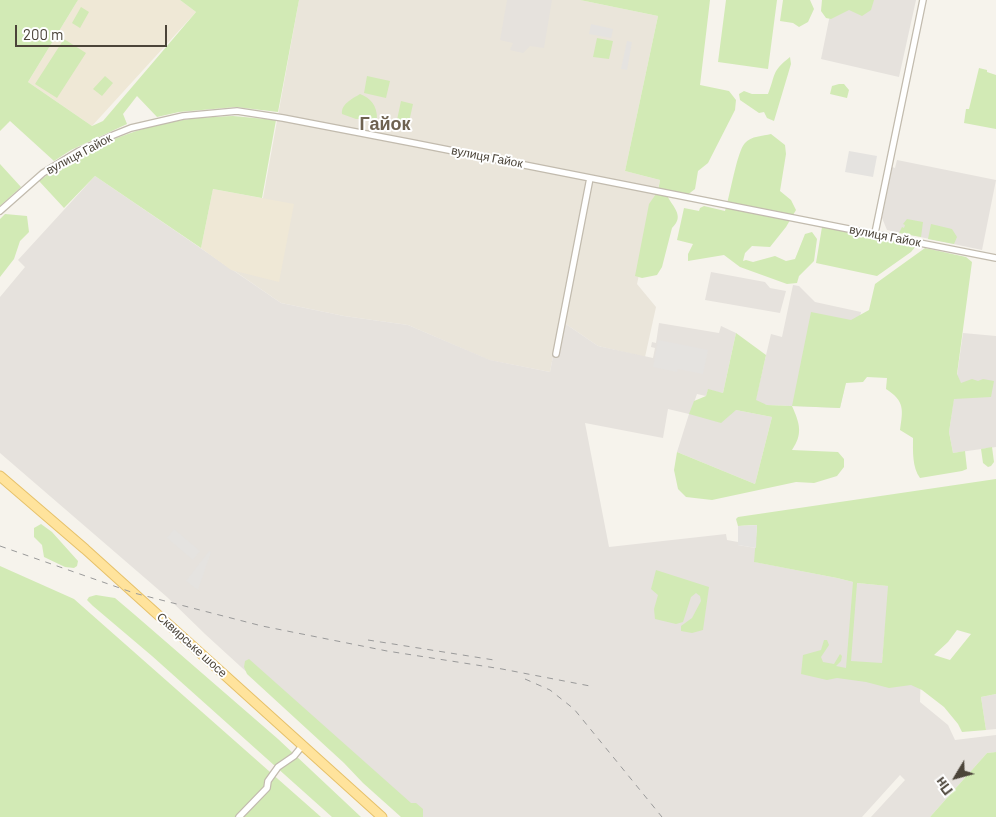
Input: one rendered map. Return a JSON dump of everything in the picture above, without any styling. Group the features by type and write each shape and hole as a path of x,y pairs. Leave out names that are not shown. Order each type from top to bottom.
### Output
{"main road":[{"name":"Сквирське шосе","path":"0,476 85,548 382,817"}],"street":[{"path":"874,233 922,0"},
{"name":"вулиця Гайок","path":"0,211 43,173 79,151 111,136 130,128 182,116 237,111 340,128 996,258"},
{"path":"556,354 590,178"},
{"path":"238,817 267,788 268,781 278,767 294,756 303,745"}],"shaded area":[{"path":"78,0 180,0 196,12 92,126 28,82"},
{"name":"Гайок","path":"299,0 580,0 658,16 625,171 660,180 637,284 656,307 645,357 598,346 560,320 550,372 489,360 408,325 344,316 281,303 201,248 263,198"},
{"path":"507,0 552,0 544,48 530,46 523,53 510,50 513,43 500,40"},
{"path":"833,0 916,0 899,77 821,59"},
{"path":"591,24 613,29 611,38 589,34"},
{"path":"627,41 632,42 627,70 621,69"},
{"path":"849,151 877,156 873,177 845,172"},
{"path":"897,160 996,180 982,250 887,230 882,218 892,167 895,168"},
{"path":"95,176 281,303 344,316 408,325 490,360 550,372 560,320 598,346 653,358 655,348 651,347 652,342 656,343 659,323 719,333 721,326 736,333 723,393 708,390 706,396 697,394 690,414 736,410 772,417 755,484 677,452 689,414 668,409 663,438 585,423 609,547 726,534 727,540 738,542 738,545 756,548 755,562 857,583 889,586 882,663 921,666 920,702 948,725 955,740 996,735 996,752 987,753 930,817 871,817 905,780 900,775 862,817 405,817 167,597 0,453 0,297 25,267 18,260"},
{"path":"213,189 294,204 279,282 231,270 201,248"},
{"path":"711,272 765,282 770,288 786,291 780,313 705,300"},
{"path":"793,285 799,286 815,302 861,312 840,408 767,405 755,402 771,334 782,337"},
{"path":"963,333 996,336 996,447 953,453 949,432"},
{"path":"658,340 708,350 703,374 678,369 677,372 653,367"},
{"path":"757,525 756,548 738,545 738,526"},
{"path":"174,529 200,551 193,560 167,538"},
{"path":"209,551 211,552 198,590 186,581"},
{"path":"996,694 996,729 986,730 981,697"}],"green space":[{"path":"0,0 78,0 28,82 92,126 103,121 196,12 180,0 299,0 278,112 236,107 179,112 157,117 137,96 123,114 127,124 71,150 54,161 10,121 0,131"},
{"path":"580,0 710,0 700,85 729,91 736,100 735,110 708,163 698,171 695,189 686,196 666,193 678,215 678,219 672,228 662,267 657,275 642,278 635,276 649,204 658,191 660,180 625,171 658,16"},
{"path":"726,0 777,0 768,69 718,62"},
{"path":"783,0 810,0 814,9 808,22 799,27 793,23 780,21"},
{"path":"822,0 874,0 871,10 862,16 849,10 831,19 826,18 821,11"},
{"path":"81,7 89,12 80,28 72,23"},
{"path":"597,38 613,41 609,59 593,57"},
{"path":"64,39 86,53 57,98 35,84"},
{"path":"790,57 791,64 774,121 767,118 764,112 759,113 740,100 739,94 744,91 752,94 768,94 777,70"},
{"path":"979,68 996,75 996,129 964,123 966,109 969,109"},
{"path":"105,76 113,83 102,96 93,89"},
{"path":"367,76 390,81 386,98 364,93"},
{"path":"844,84 849,90 847,98 830,94 832,86"},
{"path":"360,94 373,103 377,118 356,119 342,114 343,107"},
{"path":"401,101 413,104 409,122 397,120"},
{"path":"233,116 276,120 262,198 213,189 201,248 95,176 64,208 39,181 90,150 126,135 183,120"},
{"path":"771,134 785,145 786,154 780,191 791,200 796,210 786,227 770,247 752,246 745,253 743,261 753,262 775,256 786,261 795,259 805,234 812,232 817,239 814,261 799,276 797,283 787,284 740,267 724,255 688,261 688,254 693,244 677,240 684,208 699,211 704,206 725,211 736,164 742,148 750,139"},
{"path":"0,164 21,187 0,206"},
{"path":"5,214 27,216 29,232 20,241 14,259 0,277 0,219"},
{"path":"907,219 923,222 921,237 899,233 902,227 904,228 905,225 903,224"},
{"path":"931,224 952,229 957,237 954,244 928,239"},
{"path":"822,227 916,246 911,252 877,276 816,263"},
{"path":"925,248 966,257 972,262 957,374 961,383 972,379 994,381 991,397 954,399 949,432 953,453 965,451 967,469 920,478 914,464 913,438 900,430 902,411 900,402 886,389 887,378 867,377 863,382 846,383 840,408 792,406 811,312 851,320 869,310 875,284"},
{"path":"736,333 766,355 756,400 767,405 792,406 797,418 799,434 792,450 838,452 844,459 844,467 837,476 814,483 796,482 712,500 686,497 678,489 674,470 677,452 755,484 772,417 736,410 721,423 689,414 694,401 706,396 708,389 723,393"},
{"path":"992,447 994,462 988,467 983,463 981,449"},
{"path":"996,479 996,694 981,697 986,730 962,732 944,707 922,690 911,685 889,688 866,682 837,678 827,680 801,674 803,655 821,650 824,640 827,640 829,645 821,657 823,662 834,664 840,654 842,656 841,661 836,666 846,668 853,582 754,562 757,525 738,526 736,519 738,517","holes":["857,583 888,586 882,663 851,661","957,630 971,634 950,660 934,655 948,642"]},
{"path":"41,524 52,532 78,561 77,566 74,568 65,567 44,557 42,545 34,537 34,528"},
{"path":"0,566 74,599 321,817 0,817"},
{"path":"656,570 709,587 703,630 692,633 681,631 681,626 692,618 701,601 700,596 696,593 691,597 683,622 676,624 655,619 654,609 658,595 651,589"},
{"path":"96,595 115,598 278,739 361,817 332,817 87,600 89,597"},
{"path":"249,659 411,803 416,803 423,809 423,817 401,817 363,783 344,763 247,674 244,667 245,661"},
{"path":"996,752 996,817 930,817 987,753"}],"railway":[{"path":"0,546 134,593 262,626 387,651 502,669 590,686"},
{"path":"368,640 494,660"},
{"path":"525,679 550,690 574,709 662,817"}],"district":[{"name":"Гайок","path":"385,124"}]}
